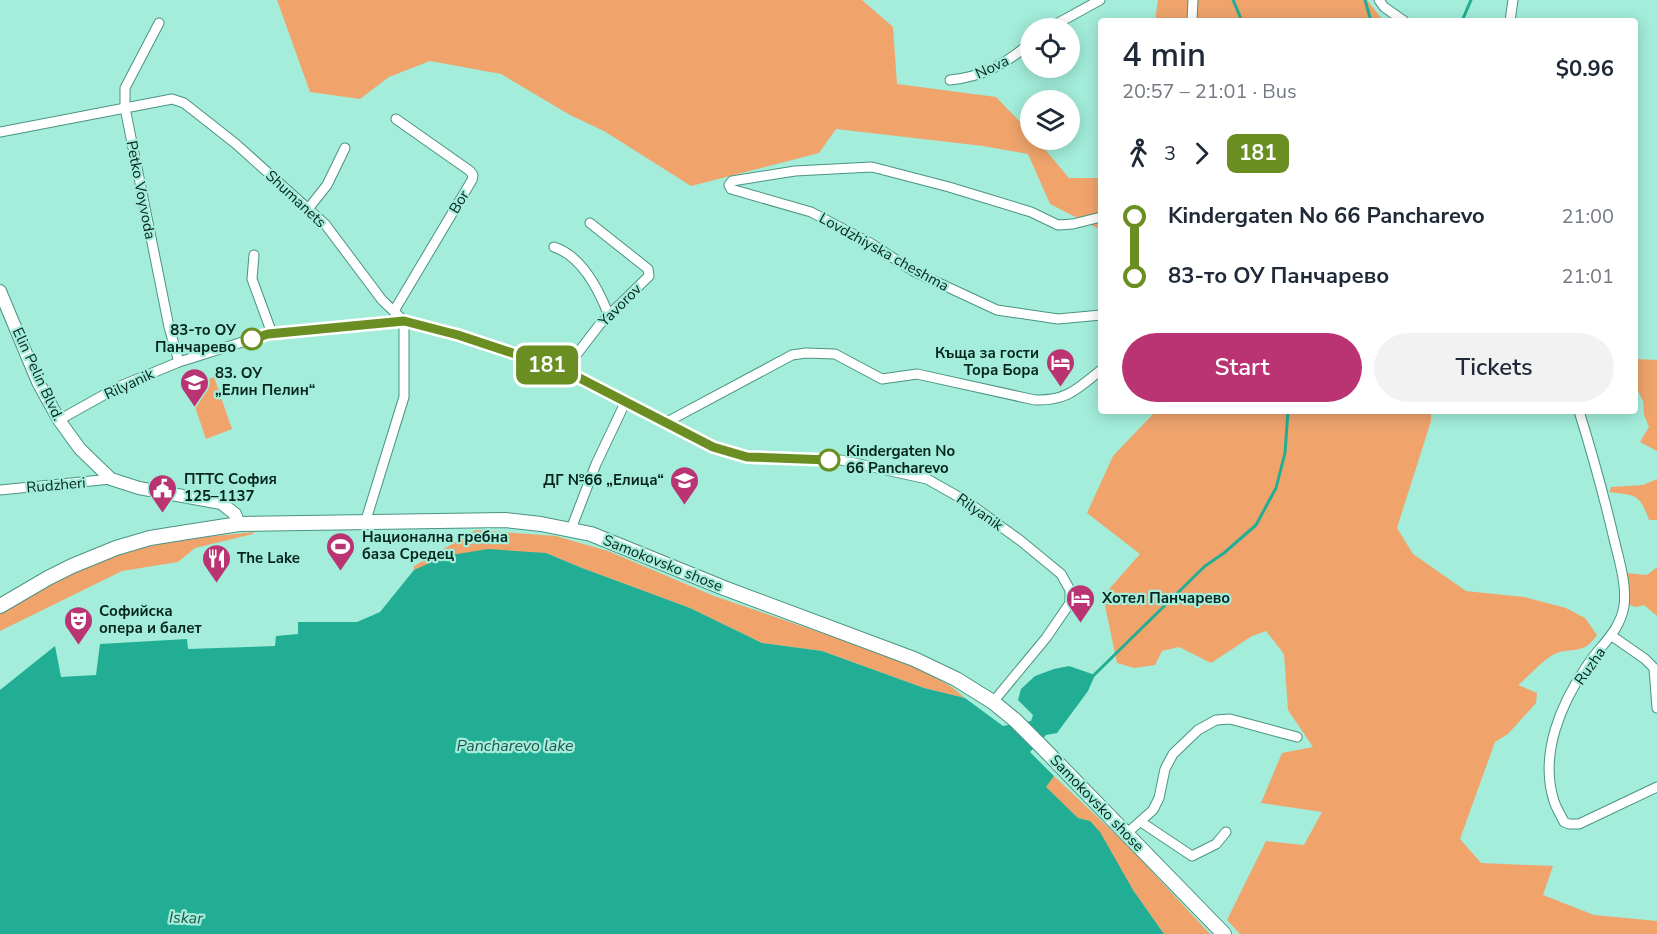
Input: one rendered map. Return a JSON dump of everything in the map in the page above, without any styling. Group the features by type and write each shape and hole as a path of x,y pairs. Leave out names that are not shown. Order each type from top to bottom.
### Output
{"main road":[{"name":"Samokovsko shose","path":"0,606 48,578 116,548 150,538 239,524 505,520 571,529 626,548 914,660 956,679 993,702 1015,720 1224,934"}],"street":[{"path":"1067,18 1100,0"},
{"path":"1192,18 1193,0"},
{"path":"1379,0 1384,7 1400,18"},
{"path":"1510,18 1513,0"},
{"name":"Petko Voyvoda","path":"159,23 125,88 125,108 169,327 179,362"},
{"name":"Nova","path":"950,80 983,74 1011,60 1020,52"},
{"name":"Shumanets","path":"0,132 172,99 184,103 236,144 325,224 382,300 404,321"},
{"name":"Bor","path":"394,311 473,175 396,118"},
{"path":"308,209 327,185 345,148"},
{"name":"Lovdzhiyska cheshma","path":"1098,218 1058,225 1031,212 872,167 795,171 732,181 729,185 731,189 757,198 811,212 872,244 913,271 997,310 1058,319 1098,315"},
{"name":"Yavorov","path":"564,370 609,315 649,276 648,269 590,223"},
{"path":"554,247 569,255 587,272 609,315"},
{"path":"254,255 252,279 270,328 268,334"},
{"name":"Elin Pelin Blvd.","path":"0,291 38,382 75,444 111,479 139,488 221,503 236,514 239,524"},
{"path":"365,523 404,397 404,321"},
{"name":"Rilyanik","path":"59,420 118,387 179,362 268,334 404,321 458,335 564,370 713,447 747,457 841,460 927,479 966,501 1061,574 1070,590 1070,603 1046,638 993,702"},
{"path":"665,423 792,355 799,354 835,354 882,379 916,374 1035,400 1050,400 1072,393 1098,372"},
{"path":"571,529 596,464 624,403"},
{"name":"Ruzha","path":"1580,414 1600,481 1621,567 1624,604 1612,636 1589,663 1561,712 1551,749 1549,769 1555,804 1564,822 1579,824 1657,787"},
{"name":"Rudzheri","path":"0,490 111,479"},
{"path":"1612,636 1654,668 1657,708"},
{"path":"1126,834 1153,810 1159,798 1165,769 1173,754 1198,730 1216,720 1230,719 1297,737"},
{"path":"1141,822 1192,855 1216,844 1226,832"}],"shaded area":[{"path":"277,0 862,0 893,27 897,84 996,97 1020,122 1020,150 1045,150 1069,178 1098,178 1098,228 1050,204 1028,154 983,146 836,129 819,153 691,186 604,131 570,115 501,74 430,61 389,77 360,99 310,92"},
{"path":"1158,0 1367,0 1381,18 1155,18"},
{"path":"1638,359 1657,360 1657,451 1640,442 1649,427 1644,415 1643,401 1638,391"},
{"path":"214,377 232,429 206,439 188,386"},
{"path":"1153,414 1431,414 1431,421 1397,528 1413,554 1466,591 1524,597 1566,608 1585,618 1597,635 1580,649 1563,651 1551,656 1518,685 1537,693 1536,703 1508,734 1495,742 1460,839 1481,863 1553,866 1543,895 1594,915 1657,921 1657,934 1240,934 1227,920 1266,841 1304,845 1322,812 1261,803 1282,753 1313,747 1288,710 1284,654 1266,631 1252,636 1211,663 1179,647 1162,651 1155,665 1134,668 1117,663 1103,596 1140,554 1087,513 1113,456"},
{"path":"1657,479 1657,520 1649,520 1642,504 1635,497 1609,492 1611,487 1643,485"},
{"path":"476,530 556,536 608,551 714,596 907,662 952,687 965,698 924,688 822,651 762,643 690,608 546,553 414,570 414,566"},
{"path":"254,532 195,548 178,562 122,571 0,631 0,613 61,579 104,560 171,542"},
{"path":"1657,567 1657,616 1644,605 1636,607 1626,604 1625,573 1647,575"},
{"path":"1054,776 1129,847 1210,934 1164,934 1133,890 1090,821 1078,818 1045,787"}],"water":[{"name":"Pancharevo lake","path":"488,549 546,553 690,608 762,643 822,651 924,688 965,698 1003,726 1031,721 1033,715 1018,700 1021,689 1035,676 1069,666 1095,675 1088,691 1057,733 1046,735 1030,752 1054,776 1046,787 1078,818 1090,821 1100,832 1133,890 1164,934 0,934 0,690 55,646 61,677 96,675 100,644 187,639 188,649 275,646 276,636 298,634 298,622 357,622 380,612 414,570 445,556"}],"waterway":[{"path":"1233,0 1241,18"},
{"path":"1365,0 1370,18"},
{"path":"1463,18 1471,0"},
{"path":"1093,676 1205,566 1256,525 1276,488 1285,453 1288,414"}],"bus line":[{"name":"181","path":"252,339 268,334 404,321 458,335 564,370 713,447 747,457 829,460"}],"place":[{"name":"83-то ОУ Панчарево","path":"252,339"},
{"name":"Къща за гости Тора Бора","path":"1060,388"},
{"name":"83. ОУ „Елин Пелин“","path":"194,408"},
{"name":"Kindergaten No 66 Pancharevo","path":"829,460"},
{"name":"ДГ №66 „Елица“","path":"685,506"},
{"name":"ПТТС София 125–1137","path":"163,514"},
{"name":"Национална гребна база Средец","path":"341,572"},
{"name":"The Lake","path":"216,584"},
{"name":"Хотел Панчарево","path":"1081,624"},
{"name":"Софийска опера и балет","path":"78,646"}],"water label":[{"name":"Iskar","path":"186,917"}]}
